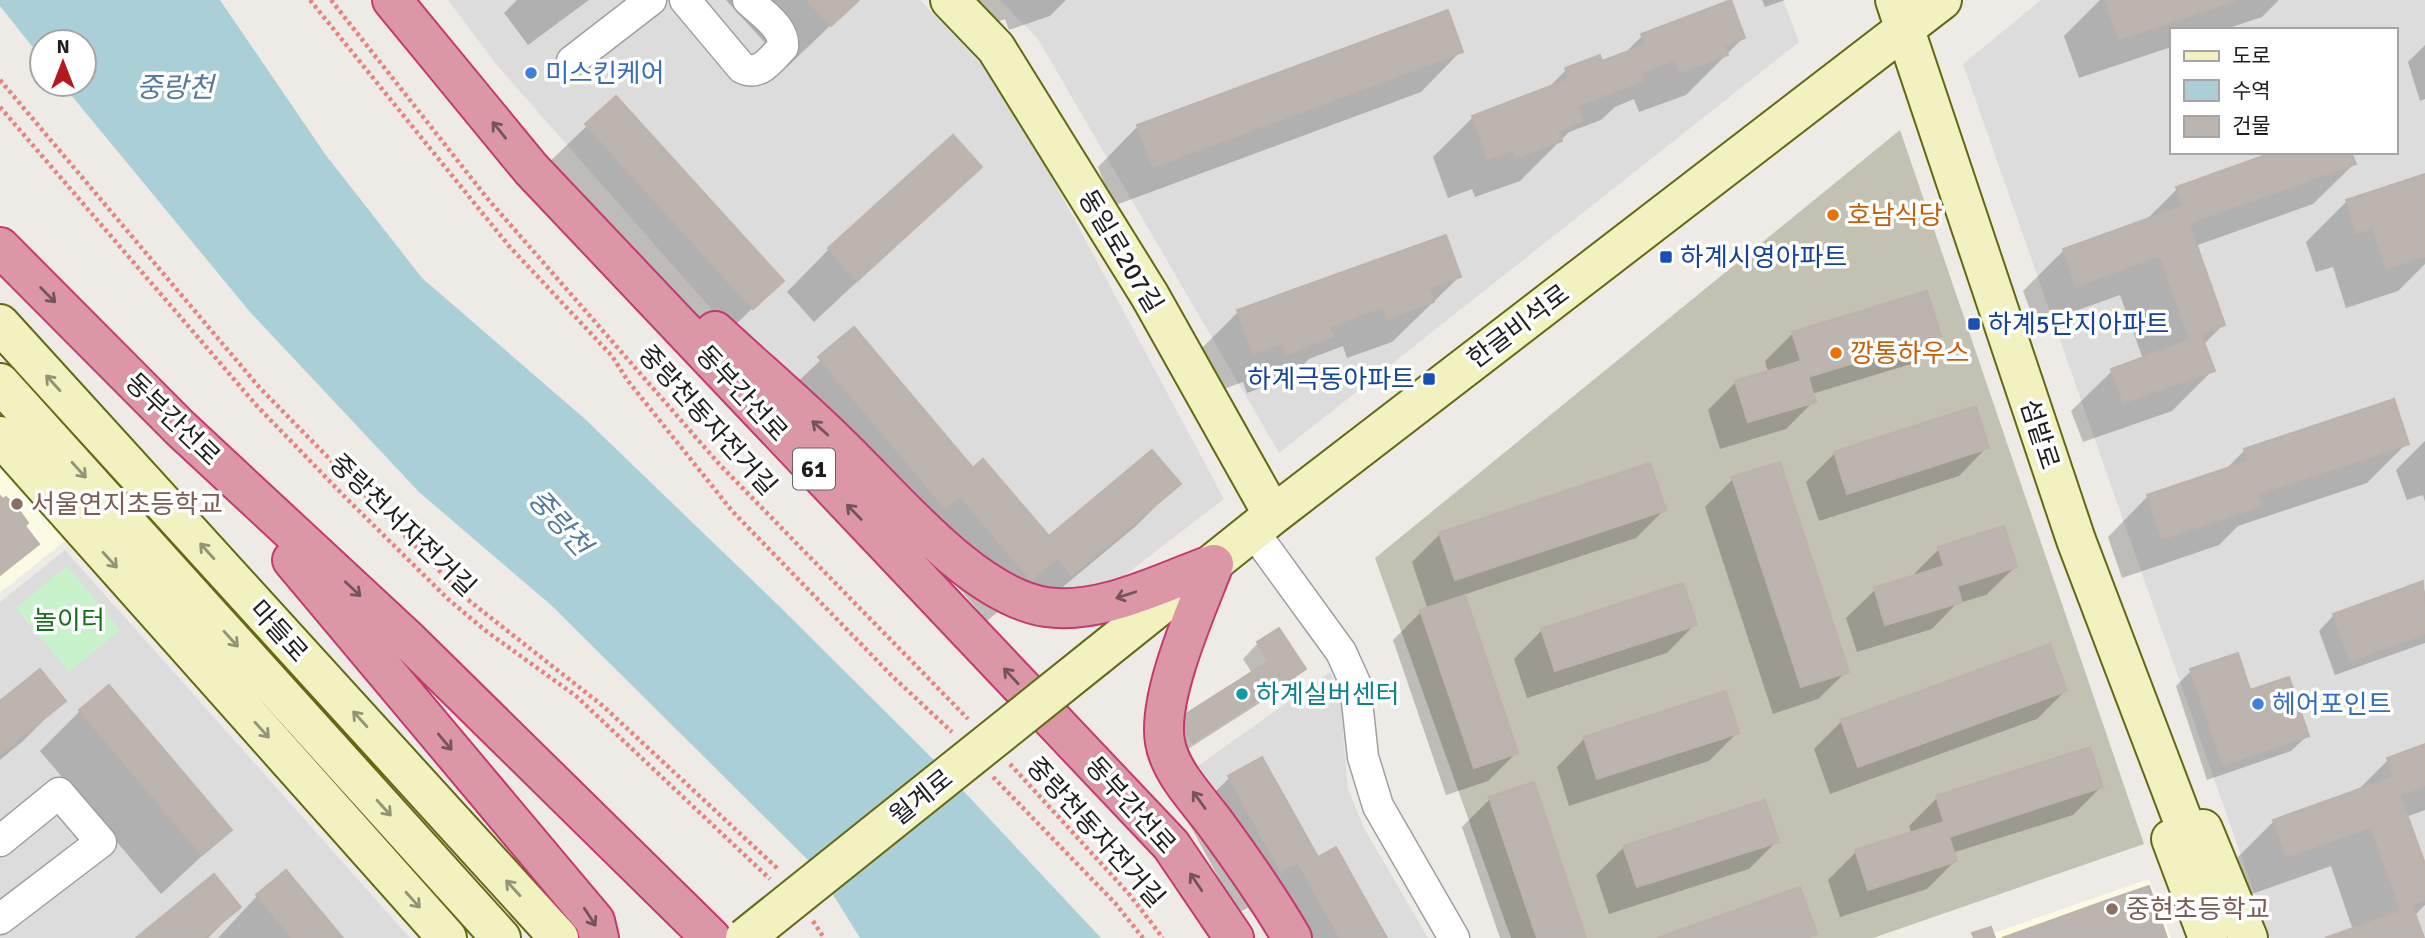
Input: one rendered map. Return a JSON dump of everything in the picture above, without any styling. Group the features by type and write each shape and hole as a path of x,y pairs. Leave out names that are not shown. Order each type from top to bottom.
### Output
{"highway":[{"name":"동부간선로","path":"392,0 531,169 1171,845 1234,938"},
{"path":"531,169 616,234 951,554 1004,595 1046,607 1092,606 1214,564"},
{"name":"동부간선로","path":"0,247 180,428 409,641 712,938"},
{"path":"180,428 595,921 599,938"},
{"path":"1214,564 1186,635 1173,681 1165,715 1165,743 1180,775 1252,874 1292,938"},
{"path":"409,641 447,698 683,938"}],"main road":[{"name":"동일로207길","path":"950,0 996,48 1150,296 1263,523"},
{"name":"한글비석로","path":"1097,656 1900,15 1942,0"},
{"name":"섬밭로","path":"1900,15 2076,540 2199,863"},
{"name":"마들로","path":"0,324 559,938"},
{"name":"마들로","path":"0,383 501,938"},
{"path":"0,436 447,938"},
{"path":"2076,540 2074,582 2208,938"},
{"path":"2076,540 2104,560 2193,807 2248,938"},
{"name":"월계로","path":"745,938 1097,656"}],"street":[{"path":"572,61 651,0"},
{"path":"685,0 742,68 750,72 759,70 783,47 784,40 781,32 748,0"},
{"path":"1263,523 1341,652 1355,683 1363,757 1378,806 1454,938"},
{"path":"0,841 60,793 101,842 0,919"}],"path":[{"path":"310,0 509,246 612,356 628,381 733,512 892,676 960,740"},
{"name":"중랑천동자전거길","path":"331,0 487,198 720,465 976,728"},
{"path":"0,80 258,387 467,599 603,706 785,877"},
{"name":"중랑천서자전거길","path":"0,107 257,406 345,496 458,608 576,696 775,884"},
{"name":"중랑천동자전거길","path":"1004,757 1129,894 1163,938"},
{"path":"985,768 1115,903 1143,938"},
{"path":"810,916 824,938"}],"shaded area":[{"path":"448,0 920,0 1003,86 1224,499 1070,617 968,585 713,311 496,64"},
{"path":"1000,0 1783,0 1799,42 1279,453 1038,39"},
{"path":"2041,0 2425,0 2425,938 2270,938 1963,64"},
{"path":"1900,130 2144,844 1873,938 1511,938 1375,558"},
{"name":"서울연지초등학교","path":"0,467 66,540 0,593"},
{"path":"65,550 410,938 0,938 0,602"},
{"path":"1330,672 1340,696 1348,789 1364,828 1428,938 1297,938 1198,766"},
{"name":"중현초등학교","path":"2149,879 2171,938 1979,938"}],"green space":[{"name":"놀이터","path":"67,566 120,630 69,672 16,608"}],"water":[{"name":"중랑천","path":"0,0 220,0 325,154 422,278 585,419 778,605 941,767 1101,938 860,938 817,869 551,605 419,492 250,312 74,98 98,98 98,28 28,28 28,41 0,6"}],"building":[{"path":"807,0 859,0 831,26"},
{"path":"1731,0 1745,38 1724,46 1728,55 1679,73 1675,60 1640,73 1643,81 1577,106 1583,121 1558,130 1562,141 1516,158 1513,150 1488,159 1472,116 1569,79 1565,68 1600,55 1602,61 1645,45 1641,34"},
{"path":"2105,0 2236,0 2119,39"},
{"path":"1448,10 1463,52 1153,167 1137,125"},
{"path":"616,96 784,281 753,309 585,124"},
{"path":"953,135 982,167 857,281 828,248"},
{"path":"2268,154 2352,154 2356,164 2189,223 2225,325 2201,334 2215,371 2123,403 2111,369 2190,340 2160,256 2076,286 2063,249 2183,206 2176,187"},
{"path":"2425,174 2425,256 2386,269 2373,228 2356,233 2346,200"},
{"path":"1446,235 1461,277 1429,288 1434,302 1387,319 1383,307 1329,327 1333,337 1287,354 1283,343 1253,354 1237,310"},
{"path":"1927,291 1941,336 1808,377 1816,402 1748,422 1735,381 1801,361 1792,332"},
{"path":"854,327 973,468 983,459 1049,536 1152,450 1181,484 1072,575 1057,558 1031,580 960,496 945,508 818,357"},
{"path":"2394,399 2409,444 2257,494 2261,506 2162,539 2147,495 2248,461 2244,449"},
{"path":"1976,406 1989,448 1847,494 1834,452"},
{"path":"1780,462 1849,672 1801,687 1732,477"},
{"path":"1650,463 1666,510 1455,580 1439,533"},
{"path":"0,496 3,499 6,497 18,509 28,523 25,526 39,544 0,575"},
{"path":"2004,526 2017,567 1957,586 1962,602 1885,625 1874,588 1944,566 1938,547"},
{"path":"2423,581 2425,634 2350,661 2333,614"},
{"path":"1683,583 1697,625 1555,671 1541,629"},
{"path":"1465,595 1518,753 1474,768 1420,610"},
{"name":"하계실버센터","path":"1279,628 1306,669 1193,742 1178,719 1269,661 1257,642"},
{"path":"2050,644 2067,691 1858,767 1841,720"},
{"path":"2238,653 2250,690 2289,677 2309,736 2223,765 2190,669"},
{"path":"40,669 66,701 0,754 0,701"},
{"path":"109,685 232,830 202,855 79,710"},
{"path":"1726,691 1739,733 1597,779 1584,737"},
{"path":"2425,744 2425,786 2400,795 2425,864 2425,900 2412,905 2424,938 2325,938 2401,911 2371,827 2287,857 2273,820 2393,777 2387,758"},
{"path":"2090,747 2103,787 1949,837 1957,861 1868,890 1855,850 1944,822 1936,796"},
{"path":"1262,757 1318,857 1336,847 1387,938 1340,938 1298,863 1281,871 1228,776"},
{"path":"1534,782 1586,938 1537,938 1489,797"},
{"path":"1765,800 1779,842 1637,887 1623,846"},
{"path":"286,870 343,938 292,938 256,895"},
{"path":"214,874 241,907 203,938 136,938"},
{"name":"중현초등학교","path":"2149,886 2167,938 2002,938 2108,900"},
{"path":"1800,887 1817,934 1805,938 1658,938"},
{"path":"1991,927 1995,938 1974,938 1972,933"}],"place":[{"name":"미스킨케어","path":"531,73"},
{"name":"호남식당","path":"1833,215"},
{"name":"하계시영아파트","path":"1666,257"},
{"name":"하계5단지아파트","path":"1974,324"},
{"name":"깡통하우스","path":"1836,353"},
{"name":"하계극동아파트","path":"1429,379"},
{"name":"서울연지초등학교","path":"17,504"},
{"name":"하계실버센터","path":"1242,694"},
{"name":"헤어포인트","path":"2258,704"},
{"name":"중현초등학교","path":"2112,909"}]}
